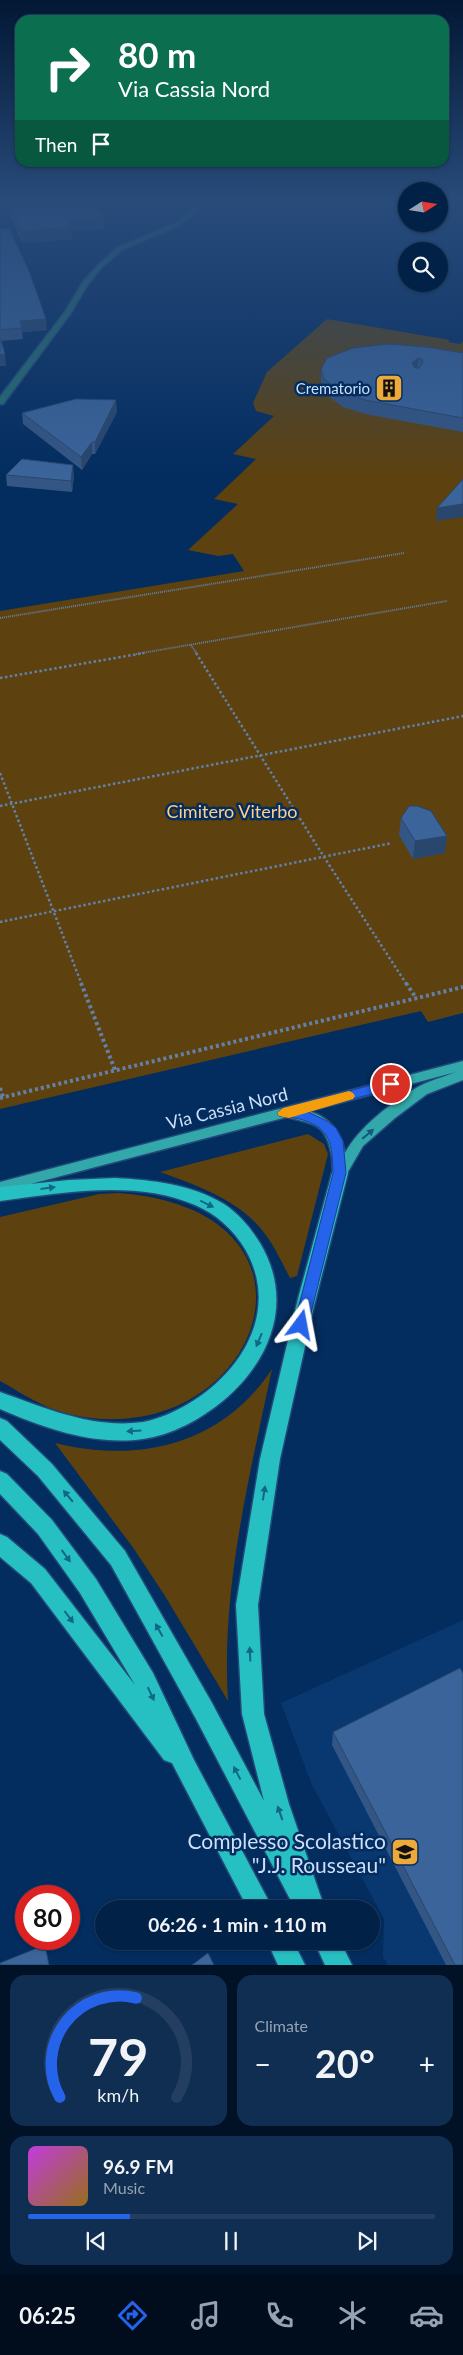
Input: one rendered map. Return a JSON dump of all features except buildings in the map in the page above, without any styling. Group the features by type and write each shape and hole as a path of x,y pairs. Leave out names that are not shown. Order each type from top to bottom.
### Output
{"highway":[{"path":"310,1900 277,1804 253,1714 247,1605 270,1459 305,1306 340,1173"},
{"path":"0,1194 109,1183 137,1184 186,1194 229,1216 242,1230 262,1260 268,1279 269,1300 260,1341 235,1378 218,1395 198,1409 159,1427 136,1431 107,1431 53,1420 0,1400"},
{"path":"0,1427 46,1470 118,1558 204,1711 303,1900"},
{"path":"0,1480 45,1527 88,1586 146,1682 186,1768 256,1900"},
{"path":"0,1544 38,1576 143,1716 186,1768"},
{"path":"284,1950 292,1965"},
{"path":"331,1950 339,1965"}],"main road":[{"name":"Via Cassia Nord","path":"0,1186 463,1066"},
{"path":"340,1173 358,1142 390,1114 422,1091 463,1075"},
{"path":"283,1113 304,1115 314,1119 331,1132 337,1141 339,1150 340,1173"}],"street":[{"path":"0,402 68,313 79,294"}],"path":[{"path":"0,618 404,553"},
{"path":"0,678 447,601"},
{"path":"190,645 416,998"},
{"path":"0,806 463,716"},
{"path":"0,773 115,1070"},
{"path":"0,922 392,843"},
{"path":"0,1088 2,1097 463,987"}],"shaded area":[{"name":"Complesso Scolastico \"J.J. Rousseau\"","path":"463,1620 463,1965 388,1965 383,1957 384,1919 380,1912 380,1900 374,1900 312,1785 281,1703"}],"green space":[{"name":"Cimitero Viterbo","path":"327,319 450,340 448,342 460,344 463,341 463,1013 428,1022 421,1011 0,1109 0,611 244,571 233,554 218,556 188,550 238,504 214,499 256,459 233,454 274,416 256,411 253,403 267,372"},
{"path":"308,1134 324,1144 328,1154 297,1276 290,1278 269,1239 255,1222 243,1212 231,1203 203,1189 160,1172"},
{"path":"119,1193 191,1209 236,1241 255,1282 251,1327 228,1368 188,1401 134,1418 68,1414 41,1404 0,1381 0,1217 99,1194"},
{"path":"272,1369 246,1493 233,1576 227,1659 228,1701 165,1596 134,1549 55,1443 86,1449 117,1451 148,1449 177,1442 204,1431 229,1415 252,1395"}],"slow traffic":[{"path":"289,1113 283,1113 349,1096"}],"place":[{"name":"Crematorio","path":"389,388"},
{"name":"Complesso Scolastico \"J.J. Rousseau\"","path":"405,1852"}],"route":[{"path":"301,1325 340,1173 339,1150 337,1141 323,1124 304,1115 283,1113 391,1084"}]}
